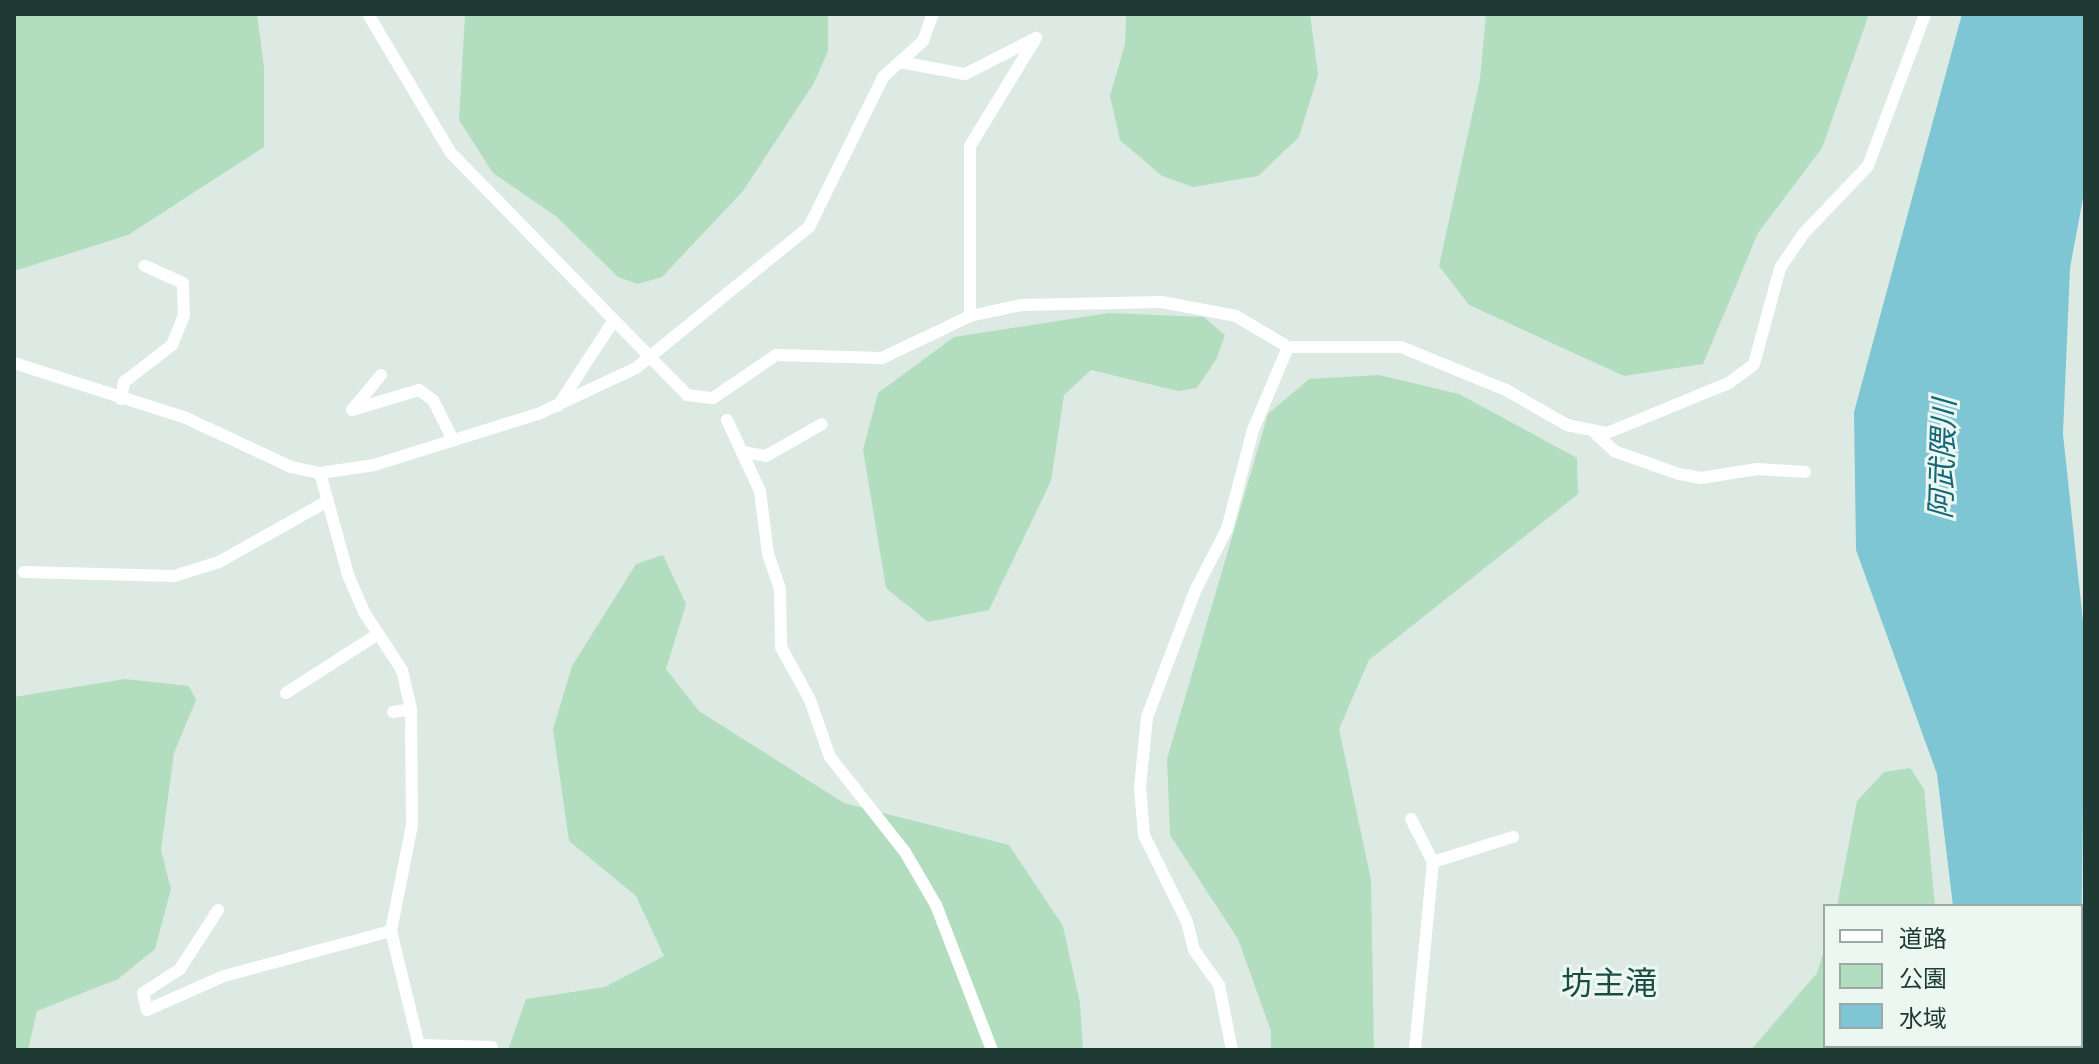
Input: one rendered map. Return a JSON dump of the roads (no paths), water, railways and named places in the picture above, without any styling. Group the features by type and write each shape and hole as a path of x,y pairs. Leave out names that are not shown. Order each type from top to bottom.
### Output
{"street":[{"path":"368,14 451,153 612,323 687,395 713,398 776,355 882,358 970,316 1021,305 1162,302 1236,316 1288,347 1401,347 1506,390 1567,425 1595,433 1607,433 1676,406 1729,383 1754,364 1780,268 1804,233 1868,166 1925,14"},
{"path":"14,363 186,418 291,467 320,473 374,465 558,406 650,359 809,227 883,77 923,41 933,14"},
{"path":"900,62 965,74 1036,38 970,146 970,316"},
{"path":"121,399 124,382 172,345 184,316 183,283 145,266"},
{"path":"558,406 612,323"},
{"path":"1232,1050 1219,985 1194,950 1187,922 1144,835 1140,787 1147,717 1196,589 1227,529 1263,399 1288,347"},
{"path":"381,375 352,410 419,390 433,400 453,440"},
{"path":"727,420 760,491 768,554 780,589 781,647 810,700 830,757 905,852 936,905 992,1050"},
{"path":"742,452 766,456 822,424"},
{"path":"1595,433 1614,451 1679,474 1701,478 1782,468 1805,472"},
{"path":"320,473 324,503 348,575 378,634 402,670 411,709 412,825 391,931 420,1048 492,1047"},
{"path":"24,572 174,576 219,562 324,503"},
{"path":"286,693 378,634"},
{"path":"393,712 411,709"},
{"path":"1411,819 1433,862 1415,1050"},
{"path":"1433,862 1513,837"},
{"path":"218,910 180,969 143,993 147,1010 224,976 391,931"}],"water":[{"name":"阿武隈川","path":"1962,14 2085,14 2085,187 2070,268 2063,434 2085,640 2082,904 1953,904 1937,774 1856,550 1854,412"},
{"path":"1934,1048 2004,1048 1934,1050"}],"district":[{"name":"坊主滝","path":"1609,983"}]}
